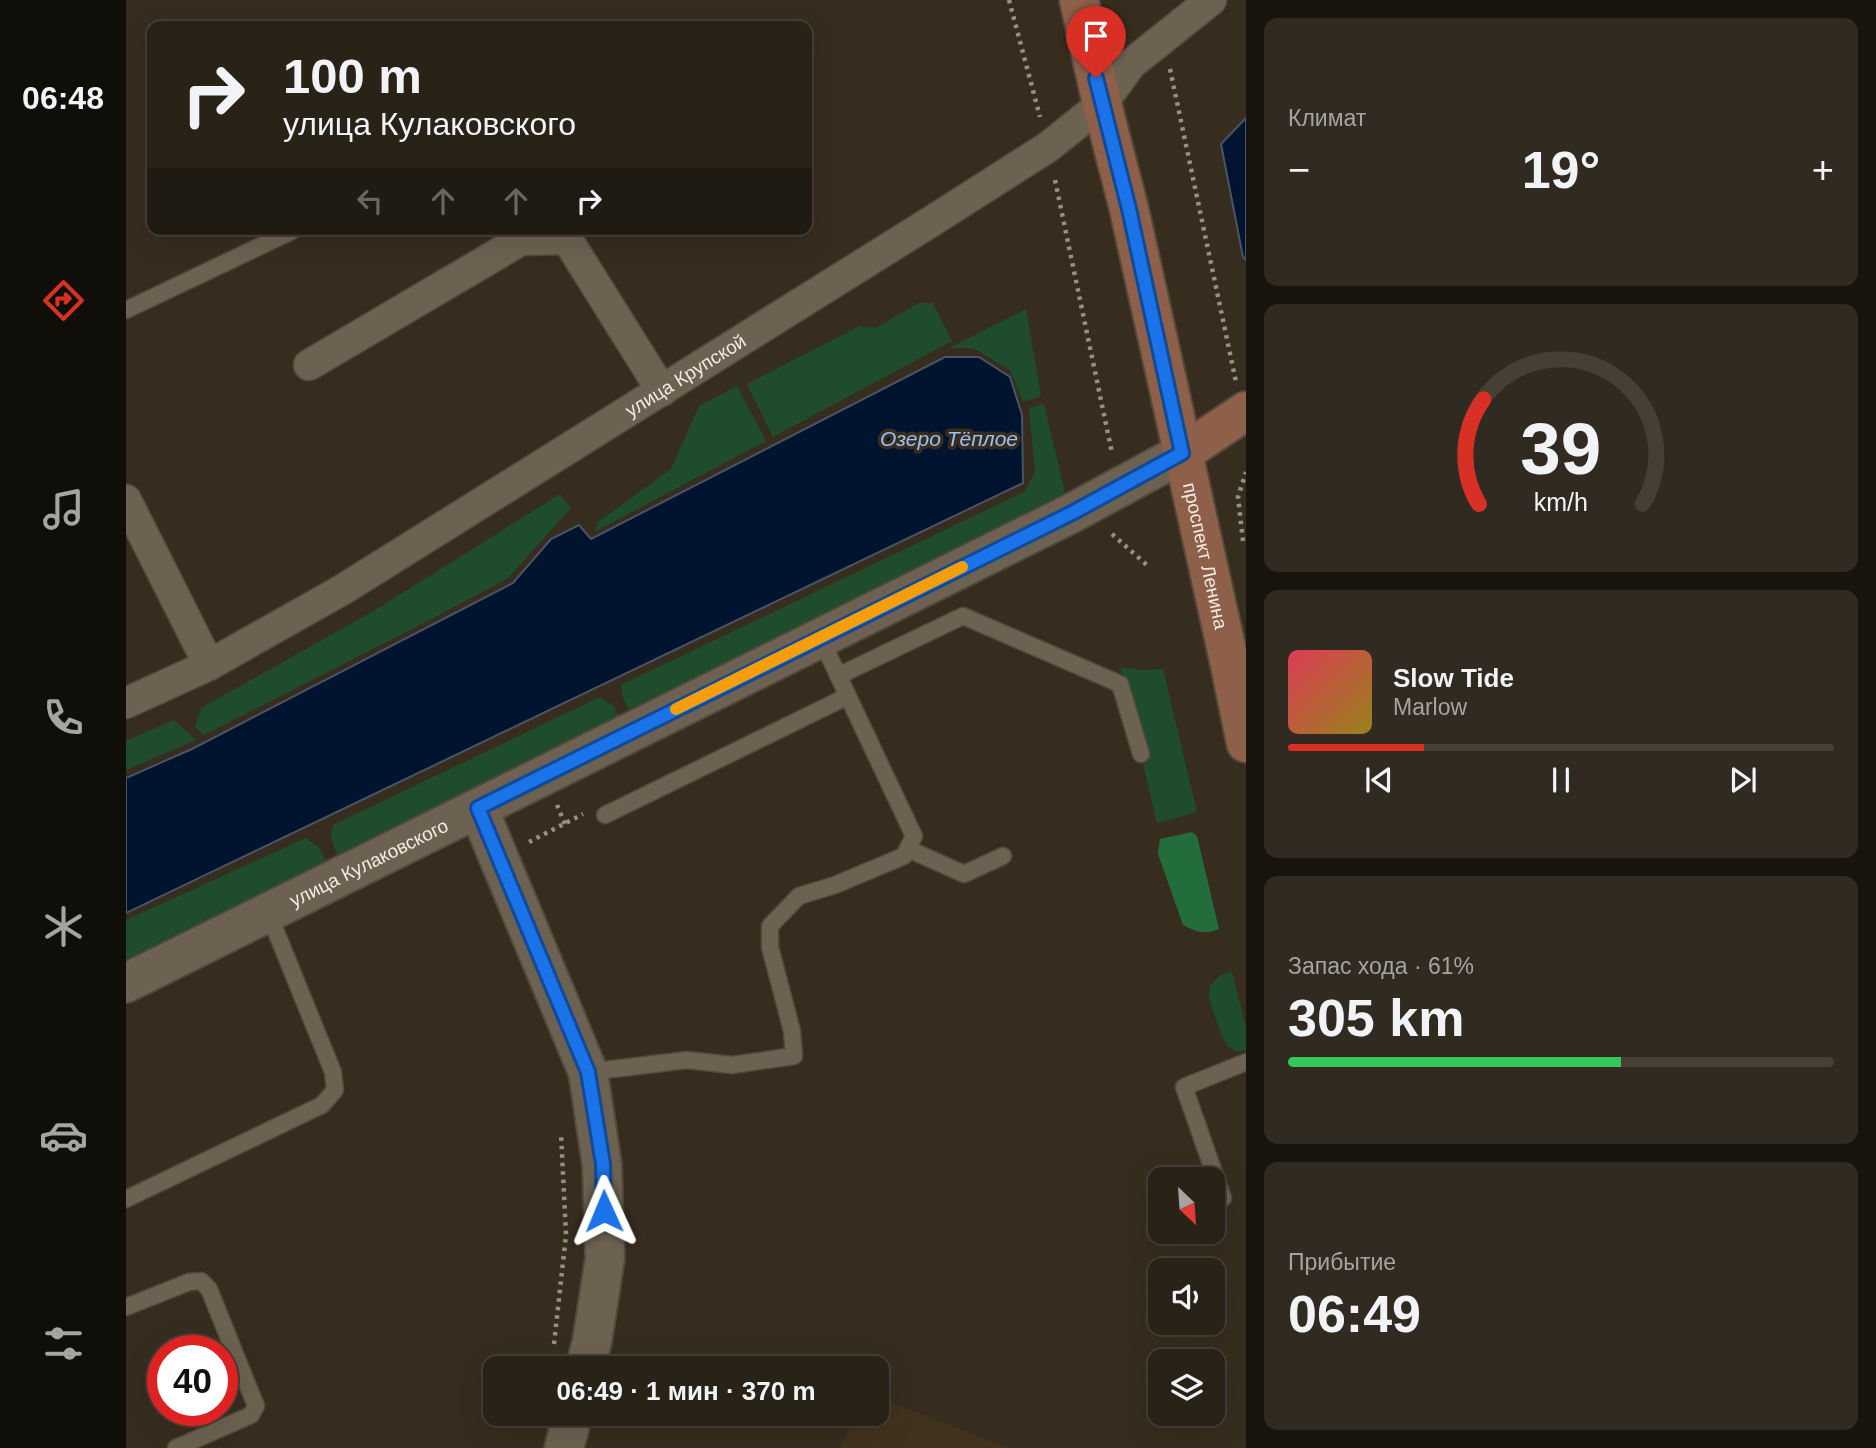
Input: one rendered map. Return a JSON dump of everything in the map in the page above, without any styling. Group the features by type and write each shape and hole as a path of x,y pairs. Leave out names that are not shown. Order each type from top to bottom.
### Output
{"main road":[{"name":"проспект Ленина","path":"1079,0 1129,209 1245,738"},
{"name":"улица Кулаковского","path":"1182,453 1242,399"}],"street":[{"name":"улица Крупской","path":"126,703 209,665 342,590 1048,147 1102,104 1131,64 1211,0"},
{"path":"309,365 521,240 567,239 662,391"},
{"name":"улица Кулаковского","path":"126,983 1072,513 1182,453"},
{"path":"126,500 209,665"},
{"path":"478,808 588,1072 603,1164 605,1258 592,1342 576,1356"},
{"path":"564,1448 570,1426"}],"lane":[{"path":"126,310 284,235"},
{"path":"838,676 963,616 1120,684 1141,754"},
{"path":"588,1072 687,1060 732,1065 794,1056 792,1031 770,947 770,926 799,896 835,885 904,856 908,849 914,836 820,637"},
{"path":"606,815 848,696"},
{"path":"908,849 964,874 1003,856"},
{"path":"126,1199 322,1105 335,1090 333,1072 268,912"},
{"path":"1212,1167 1184,1087 1246,1062"},
{"path":"126,1307 189,1282 201,1281 209,1289 256,1406 250,1415 176,1448"}],"path":[{"path":"1009,0 1043,126"},
{"path":"1168,59 1242,399"},
{"path":"1055,180 1114,463"},
{"path":"1243,541 1238,497 1246,472"},
{"path":"1112,534 1147,566"},
{"path":"499,857 595,808 606,815"},
{"path":"561,1133 569,1356"}],"shaded area":[{"path":"889,1402 1008,1448 840,1448 850,1426 889,1426"}],"green space":[{"path":"919,303 933,303 952,341 773,437 747,384 860,326 876,328"},
{"path":"1026,309 1041,396 1023,402 1010,370 973,348 949,348"},
{"path":"737,386 766,441 596,531 598,522 671,469 699,406"},
{"path":"1044,404 1068,505 633,719 623,698 621,685 1024,492 1035,473 1029,408"},
{"path":"560,494 571,508 507,579 204,735 195,727 201,708 377,609"},
{"path":"1120,667 1163,669 1197,812 1157,823"},
{"path":"600,697 614,706 622,726 339,862 331,837 333,825"},
{"path":"174,720 196,740 126,770 126,741"},
{"path":"1192,832 1197,836 1219,929 1209,932 1197,931 1183,925 1158,854 1160,839"},
{"path":"306,838 319,848 329,868 126,960 126,920"},
{"path":"1232,972 1246,1027 1246,1050 1239,1052 1228,1047 1209,999 1210,985 1221,975"}],"water":[{"path":"1246,118 1246,260 1243,257 1221,144"},
{"name":"Озеро Тёплое","path":"945,357 979,357 1010,377 1022,415 1023,483 126,913 126,778 192,749 513,583 551,539 579,525 591,539"}],"slow traffic":[{"path":"676,709 962,567"}],"route":[{"path":"604,1211 603,1164 588,1072 478,808 1072,513 1182,453 1129,209 1096,78"}]}
